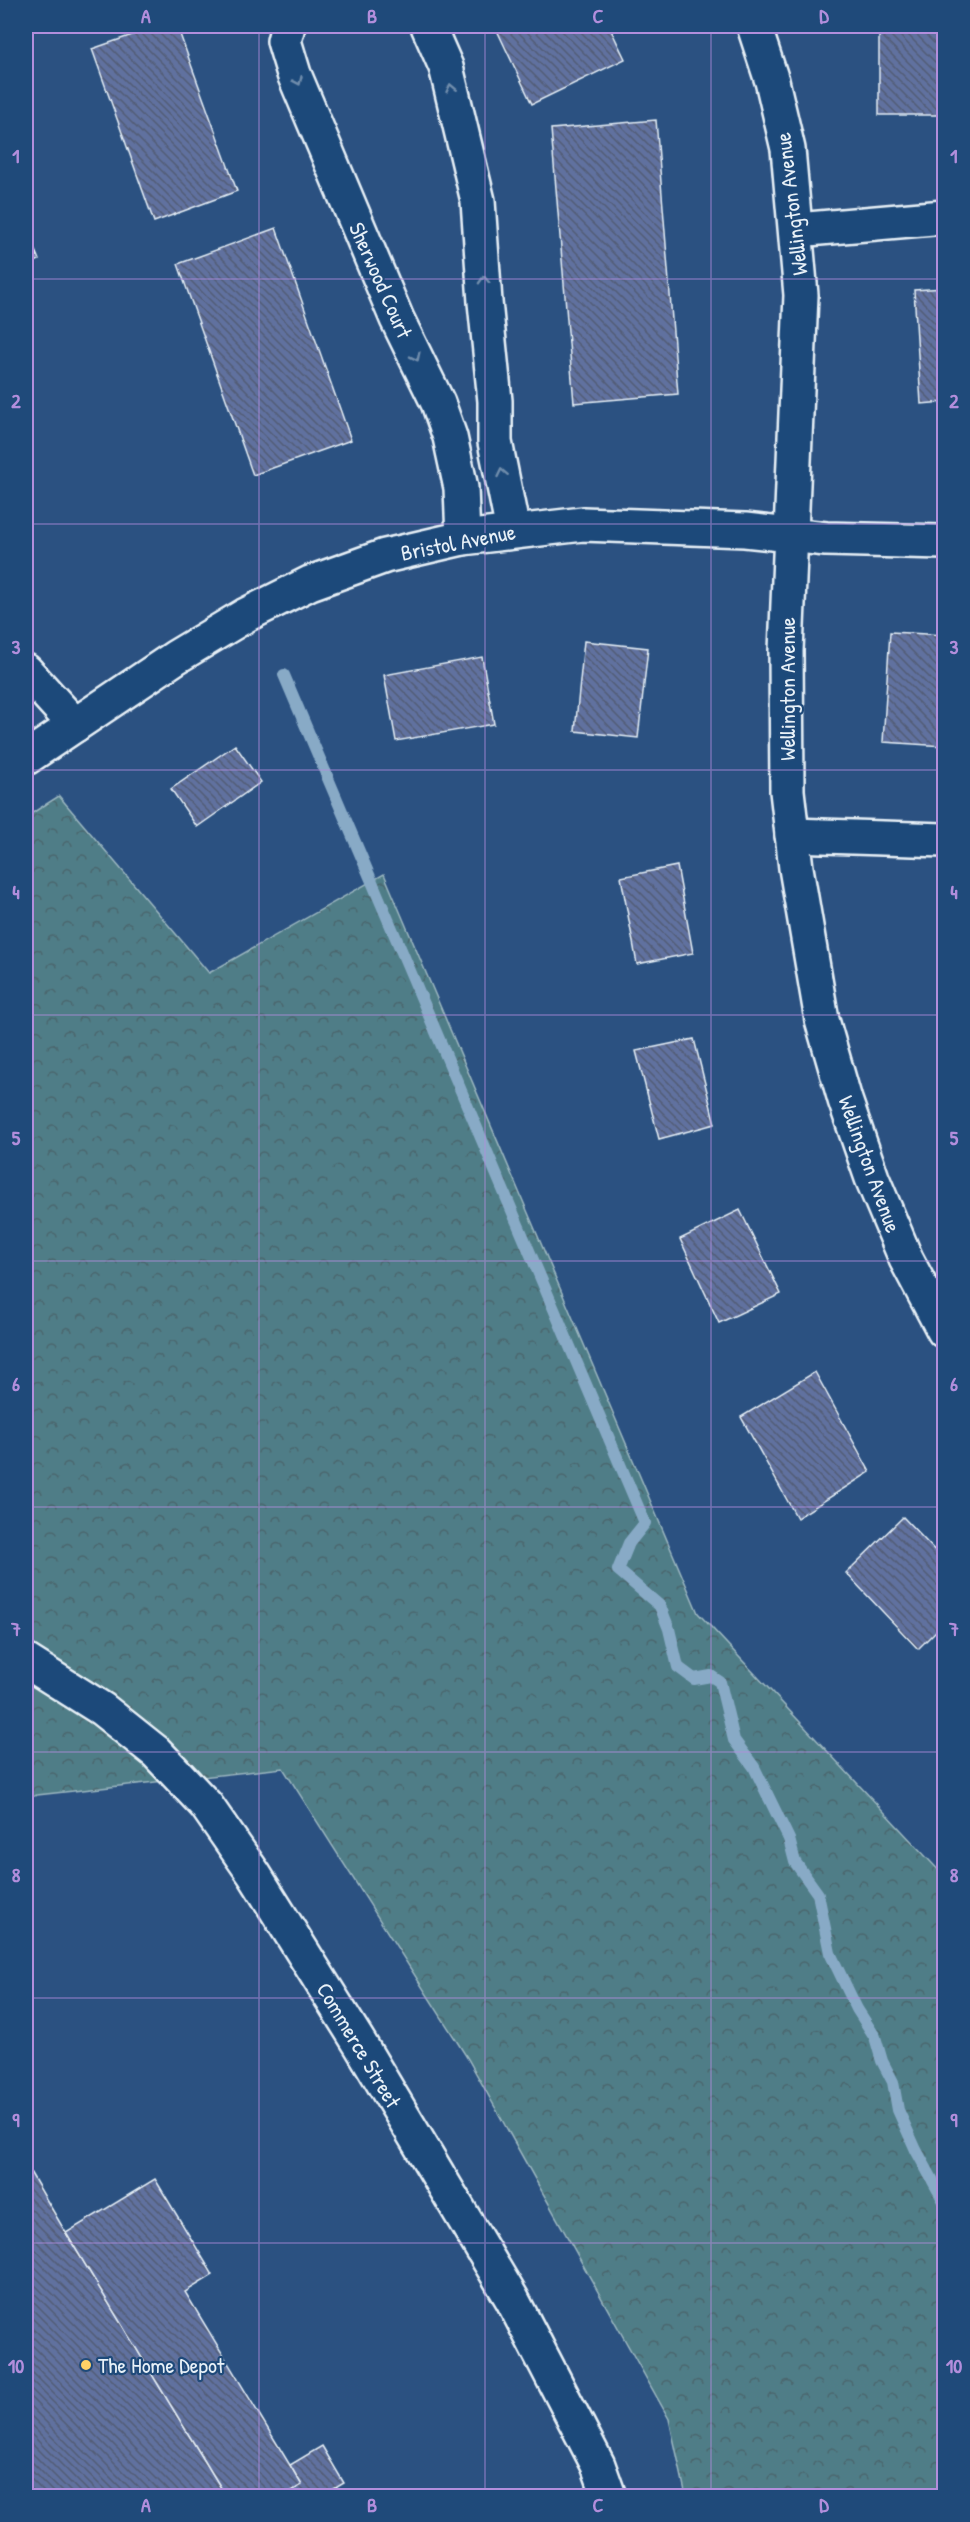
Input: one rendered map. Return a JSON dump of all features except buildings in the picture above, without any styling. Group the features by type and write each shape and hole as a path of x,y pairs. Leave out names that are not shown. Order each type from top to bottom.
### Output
{"street":[{"name":"Sherwood Court","path":"288,26 284,41 294,74 397,319 438,403 450,437 461,488 463,538"},
{"path":"428,26 446,67 478,201 484,302 495,401 495,442 513,531"},
{"name":"Wellington Avenue","path":"754,26 772,81 788,149 801,295 790,534 786,720 787,791 807,943 822,1020 845,1100 872,1178 906,1259 945,1330"},
{"path":"797,230 945,217"},
{"name":"Bristol Avenue","path":"26,758 196,645 246,615 310,583 385,556 463,538 583,524 696,527 826,539 945,542"},
{"path":"26,671 75,725"},
{"path":"792,835 945,840"},
{"name":"Commerce Street","path":"26,1661 102,1709 156,1752 206,1805 254,1875 360,2044 512,2299 598,2465 609,2496"}],"green space":[{"path":"59,796 209,973 384,874 698,1613 944,1876 944,2496 686,2496 669,2419 468,2059 283,1768 37,1795 26,1799 26,817"}],"waterway":[{"path":"284,675 645,1523 629,1543 618,1570 660,1606 669,1629 678,1667 694,1679 711,1676 720,1682 734,1740 754,1767 789,1839 795,1862 818,1894 830,1953 857,2009 875,2037 882,2061 893,2082 898,2110 916,2150 944,2201"}],"place":[{"name":"The Home Depot","path":"86,2365"}]}
